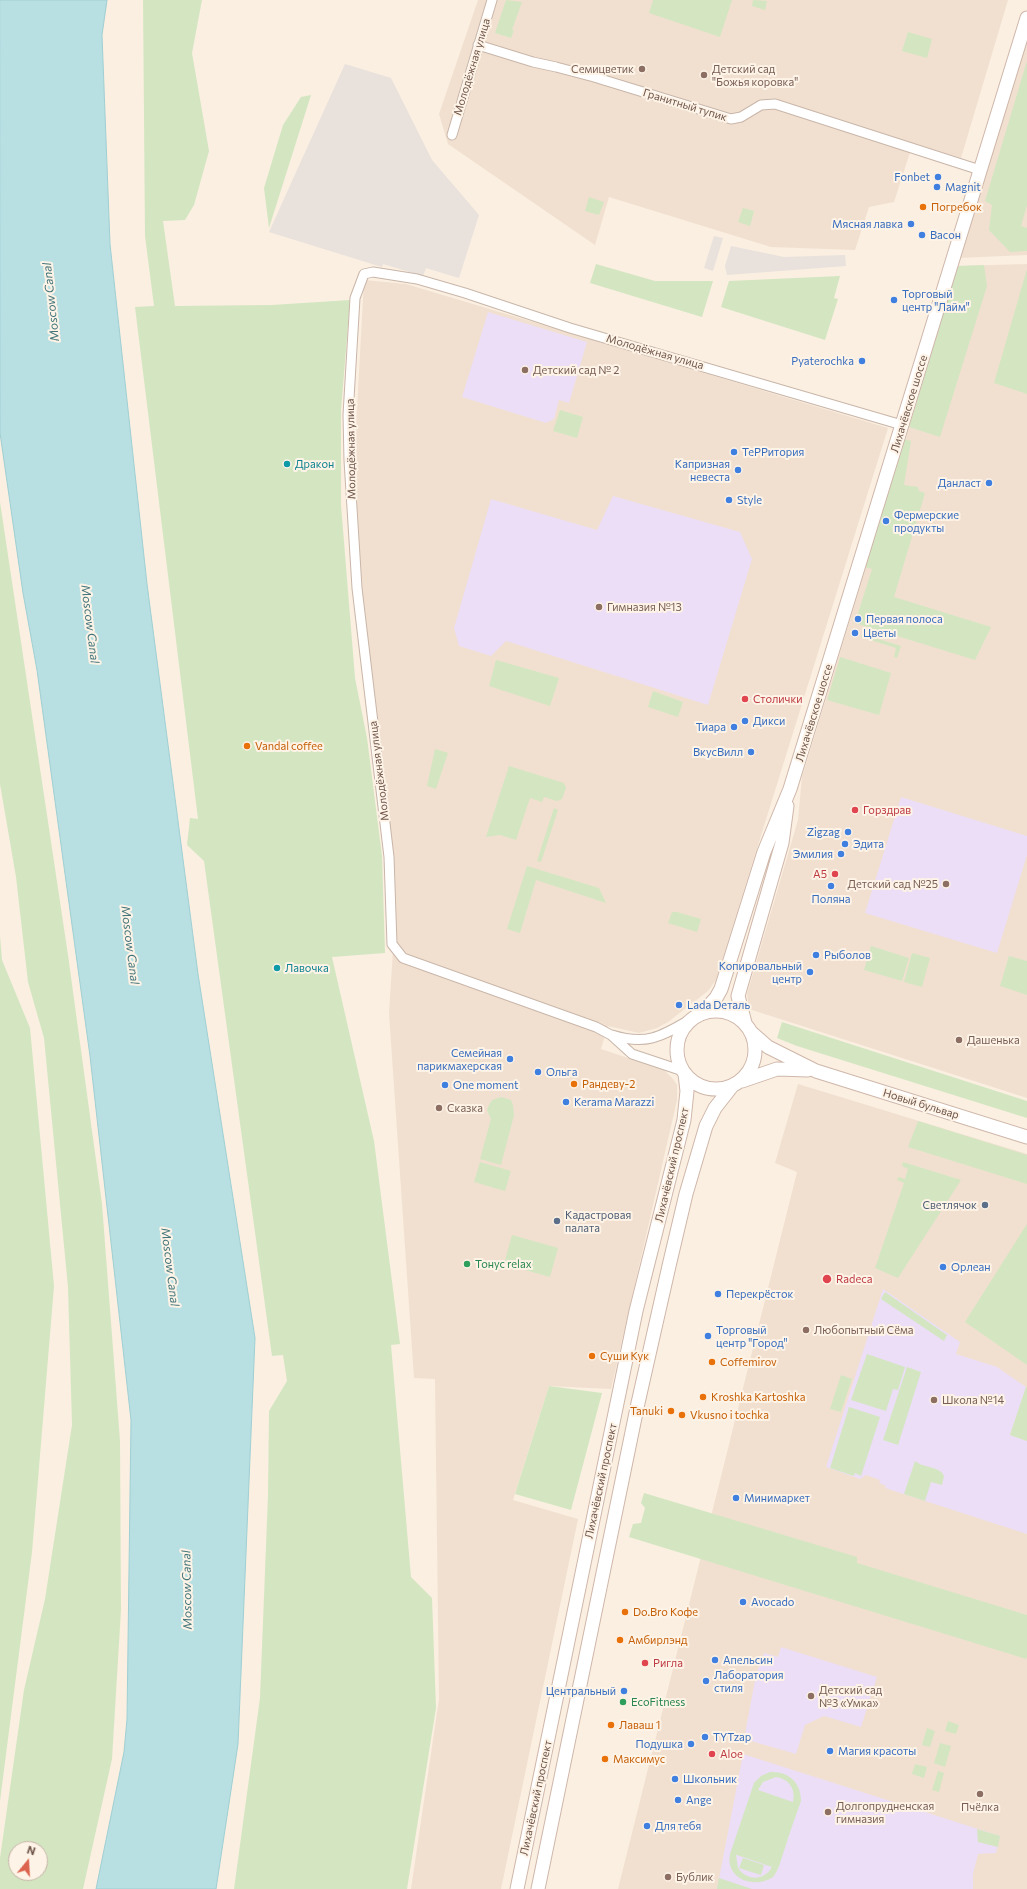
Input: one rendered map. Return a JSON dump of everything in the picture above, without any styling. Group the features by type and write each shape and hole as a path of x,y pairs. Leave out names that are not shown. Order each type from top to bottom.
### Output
{"main road":[{"name":"Лихачёвское шоссе","path":"696,1016 716,998 721,989 764,852 790,789 1027,18"},
{"name":"Лихачёвское шоссе","path":"748,1028 738,996 782,842 790,789"},
{"path":"696,1016 714,1011 723,1011 732,1014 748,1028"},
{"name":"Лихачёвский проспект","path":"517,1889 636,1311 684,1120 687,1091 684,1072 677,1056 678,1040 683,1029 696,1016"},
{"name":"Лихачёвский проспект","path":"538,1889 635,1417 669,1266 706,1126 715,1108 751,1069 754,1060 754,1041 748,1028"},
{"name":"Новый бульвар","path":"748,1028 768,1046 816,1071 1027,1137"},
{"name":"Новый бульвар","path":"736,1084 751,1077 777,1069 816,1071"},
{"path":"684,1072 694,1082 707,1088 724,1088 736,1084"}],"street":[{"name":"Молодёжная улица","path":"452,135 492,0"},
{"name":"Гранитный тупик","path":"478,45 533,62 594,77 731,119 741,117 761,105 775,104 980,170"},
{"name":"Молодёжная улица","path":"696,1016 672,1030 651,1039 634,1041 611,1035 596,1027 403,958 392,944 389,857 357,588 348,454 348,415 355,298 364,274 373,272 417,279 465,293 556,324 902,425"},
{"name":"Молодёжная улица","path":"611,1035 632,1054 684,1072"}],"shaded area":[{"path":"478,0 1008,0 961,158 913,143 894,202 869,207 855,250 771,247 609,197 595,245 448,144 439,114"},
{"path":"1027,29 1027,255 958,258"},
{"path":"345,64 391,78 432,160 479,215 459,278 426,268 423,276 383,264 382,267 269,232"},
{"path":"714,236 723,238 713,271 704,268"},
{"path":"731,246 784,257 845,255 846,266 727,275 725,266"},
{"path":"1027,264 1027,1098 749,1009 747,994 798,820 802,777 958,266"},
{"path":"364,280 406,284 888,428 716,980 708,991 668,1022 657,1028 639,1033 608,1026 601,1049 664,1070 677,1085 677,1100 611,1389 549,1386 513,1500 578,1519 501,1889 411,1889 439,1699 435,1379 414,1378 389,1013 394,935 360,578 354,465"},
{"name":"Детский сад № 2","path":"488,312 587,342 569,403 559,400 554,419 546,423 462,397"},
{"name":"Гимназия №13","path":"613,496 740,532 752,559 708,705 506,641 491,656 459,646 454,628 491,499 597,530"},
{"name":"Детский сад №25","path":"901,797 1027,836 1027,855 997,953 865,913"},
{"path":"798,1084 1027,1154 1027,1889 618,1889 797,1172 775,1163"},
{"name":"Школа №14","path":"883,1289 960,1342 956,1354 997,1367 1026,1387 1010,1435 1027,1441 1027,1534 885,1488 886,1486 879,1483 880,1480 866,1475 860,1479 826,1467"},
{"name":"Детский сад №3 «Умка»","path":"781,1647 877,1677 861,1727 824,1716 805,1725 796,1754 744,1739 756,1675 764,1653 778,1657"},
{"name":"Долгопрудненская гимназия","path":"743,1754 1000,1836 996,1853 978,1854 973,1874 973,1889 717,1889"}],"green space":[{"path":"143,0 202,0 192,53 209,151 194,205 185,220 163,221 175,306 272,305 350,300 341,410 341,505 355,678 367,738 382,856 385,953 332,957 374,1141 400,1344 391,1345 411,1577 432,1598 436,1708 407,1889 234,1889 260,1698 268,1495 269,1411 287,1381 283,1355 272,1356 204,861 187,845 190,818 198,819 135,307 154,306 145,236"},
{"path":"506,0 522,2 512,30 514,30 511,38 495,33"},
{"path":"653,0 732,0 720,37 649,13"},
{"path":"753,0 767,1 765,10 752,6"},
{"path":"908,32 932,39 927,58 902,51"},
{"path":"1027,61 1027,205 1021,226 1027,228 1027,251 1010,252 989,230 992,205 985,201"},
{"path":"311,95 269,228 264,188 283,125 301,97"},
{"path":"589,197 604,202 599,215 585,211"},
{"path":"743,208 754,211 750,226 738,222"},
{"path":"596,264 655,281 713,281 702,317 590,283"},
{"path":"984,265 987,286 940,437 909,427 958,266"},
{"path":"1027,269 1027,394 994,383"},
{"path":"840,276 834,298 838,299 825,340 721,307 729,281"},
{"path":"560,410 583,417 577,438 553,431"},
{"path":"904,439 911,441 904,485 918,487 919,491 925,493 894,597 991,627 975,660 855,623 872,569 865,567"},
{"path":"0,502 68,955 102,1204 120,1441 121,1610 112,1759 83,1889 0,1889 0,1858 24,1690 45,1599 72,1425 68,1287 44,1038 28,982 16,877 0,784"},
{"path":"862,634 901,646 897,658 894,657 896,648 861,637"},
{"path":"840,657 891,673 879,715 827,700"},
{"path":"496,660 559,678 550,706 489,686"},
{"path":"653,691 683,702 678,717 648,707"},
{"path":"435,749 448,753 436,789 427,786"},
{"path":"509,766 564,783 566,788 562,799 557,801 544,797 542,802 530,798 516,840 500,835 486,837"},
{"path":"554,808 558,810 541,862 537,861"},
{"path":"527,866 599,888 606,903 536,880 520,933 507,929"},
{"path":"672,912 701,919 697,932 668,923"},
{"path":"0,936 2,960 30,1028 54,1286 32,1552 0,1801"},
{"path":"871,946 909,958 902,981 864,970"},
{"path":"912,953 930,958 922,987 904,982"},
{"path":"1009,956 1027,961 1027,995 1000,986"},
{"path":"782,1022 1027,1101 1027,1118 797,1046 777,1038"},
{"path":"501,1097 511,1100 514,1115 501,1165 480,1159 491,1119 487,1110 492,1100"},
{"path":"918,1121 1027,1155 1027,1184 908,1147"},
{"path":"480,1162 511,1171 505,1191 474,1182"},
{"path":"903,1162 961,1180 898,1278 875,1268 904,1183 897,1180 898,1177 905,1179 908,1169 902,1166"},
{"path":"1027,1224 1027,1365 965,1322"},
{"path":"512,1235 558,1248 550,1277 504,1264"},
{"path":"885,1292 947,1335 944,1341 881,1299"},
{"path":"867,1354 905,1367 898,1390 893,1389 886,1411 851,1400"},
{"path":"907,1367 921,1372 898,1445 883,1440"},
{"path":"841,1375 852,1379 841,1412 830,1409"},
{"path":"549,1386 602,1393 571,1510 515,1494"},
{"path":"1026,1387 1027,1388 1027,1441 1010,1435"},
{"path":"849,1407 880,1417 861,1476 855,1473 854,1476 830,1468"},
{"path":"915,1461 922,1465 939,1470 944,1476 942,1485 931,1482 925,1501 904,1494"},
{"path":"644,1493 857,1557 857,1563 1027,1615 1027,1657 1026,1659 629,1537 633,1524 641,1523 645,1508 641,1503"},
{"path":"948,1721 959,1725 956,1734 945,1731"},
{"path":"927,1728 935,1731 930,1747 922,1745"},
{"path":"940,1743 951,1746 945,1767 934,1763"},
{"path":"915,1764 927,1767 924,1778 912,1774"},
{"path":"938,1771 944,1773 939,1792 932,1790"},
{"path":"770,1772 777,1772 793,1779 799,1789 801,1801 780,1864 775,1874 766,1881 751,1882 743,1880 732,1870 730,1854 754,1783 761,1776","holes":["776,1777 788,1782 792,1789 794,1797 793,1802 758,1790 763,1782","737,1855 772,1867 765,1875 755,1878 751,1877 746,1875 738,1868"]},
{"path":"977,1829 1000,1836 998,1847 978,1842"},
{"path":"743,1858 764,1865 761,1875 739,1868"},
{"path":"719,1878 752,1889 717,1889"}],"water":[{"name":"Moscow Canal","path":"0,0 107,0 102,35 110,244 147,584 198,974 255,1338 238,1744 216,1889 96,1889 124,1752 127,1719 131,1420 90,1056 37,670 23,593 0,433"}],"place":[{"name":"Семицветик","path":"642,69"},
{"name":"Детский сад \"Божья коровка\"","path":"704,75"},
{"name":"Fonbet","path":"938,177"},
{"name":"Magnit","path":"937,187"},
{"name":"Погребок","path":"923,207"},
{"name":"Мясная лавка","path":"911,224"},
{"name":"Васон","path":"922,235"},
{"name":"Торговый центр \"Лайм\"","path":"894,300"},
{"name":"Pyaterochka","path":"862,361"},
{"name":"Детский сад № 2","path":"525,370"},
{"name":"ТеРРитория","path":"734,452"},
{"name":"Дракон","path":"287,464"},
{"name":"Капризная невеста","path":"738,470"},
{"name":"Данласт","path":"989,483"},
{"name":"Style","path":"729,500"},
{"name":"Фермерские продукты","path":"886,521"},
{"name":"Гимназия №13","path":"599,607"},
{"name":"Первая полоса","path":"858,619"},
{"name":"Цветы","path":"855,633"},
{"name":"Столички","path":"745,699"},
{"name":"Дикси","path":"745,721"},
{"name":"Тиара","path":"734,727"},
{"name":"Vandal coffee","path":"247,746"},
{"name":"ВкусВилл","path":"751,752"},
{"name":"Горздрав","path":"855,810"},
{"name":"Zigzag","path":"848,832"},
{"name":"Эдита","path":"845,844"},
{"name":"Эмилия","path":"841,854"},
{"name":"А5","path":"835,874"},
{"name":"Детский сад №25","path":"946,884"},
{"name":"Поляна","path":"831,886"},
{"name":"Рыболов","path":"816,955"},
{"name":"Лавочка","path":"277,968"},
{"name":"Копировальный центр","path":"810,972"},
{"name":"Lada Dеталь","path":"679,1005"},
{"name":"Дашенька","path":"959,1040"},
{"name":"Семейная парикмахерская","path":"510,1059"},
{"name":"Ольга","path":"538,1072"},
{"name":"Рандеву-2","path":"574,1084"},
{"name":"One moment","path":"445,1085"},
{"name":"Kerama Marazzi","path":"566,1102"},
{"name":"Сказка","path":"439,1108"},
{"name":"Светлячок","path":"985,1205"},
{"name":"Кадастровая палата","path":"557,1221"},
{"name":"Тонус relax","path":"467,1264"},
{"name":"Орлеан","path":"943,1267"},
{"name":"Radeca","path":"827,1279"},
{"name":"Перекрёсток","path":"718,1294"},
{"name":"Любопытный Сёма","path":"806,1330"},
{"name":"Торговый центр \"Город\"","path":"708,1336"},
{"name":"Суши Кук","path":"592,1356"},
{"name":"Coffemirov","path":"712,1362"},
{"name":"Kroshka Kartoshka","path":"703,1397"},
{"name":"Школа №14","path":"934,1400"},
{"name":"Tanuki","path":"671,1411"},
{"name":"Vkusno i tochka","path":"682,1415"},
{"name":"Минимаркет","path":"736,1498"},
{"name":"Avocado","path":"743,1602"},
{"name":"Do.Bro Кофе","path":"625,1612"},
{"name":"Амбирлэнд","path":"620,1640"},
{"name":"Апельсин","path":"715,1660"},
{"name":"Ригла","path":"645,1663"},
{"name":"Лаборатория стиля","path":"706,1681"},
{"name":"Центральный","path":"624,1691"},
{"name":"Детский сад №3 «Умка»","path":"811,1696"},
{"name":"EcoFitness","path":"623,1702"},
{"name":"Лаваш 1","path":"611,1725"},
{"name":"TYTzap","path":"705,1737"},
{"name":"Подушка","path":"691,1744"},
{"name":"Магия красоты","path":"830,1751"},
{"name":"Aloe","path":"712,1754"},
{"name":"Максимус","path":"605,1759"},
{"name":"Школьник","path":"675,1779"},
{"name":"Пчёлка","path":"980,1794"},
{"name":"Ange","path":"678,1800"},
{"name":"Долгопрудненская гимназия","path":"828,1812"},
{"name":"Для тебя","path":"647,1826"},
{"name":"Бублик","path":"668,1877"}]}
